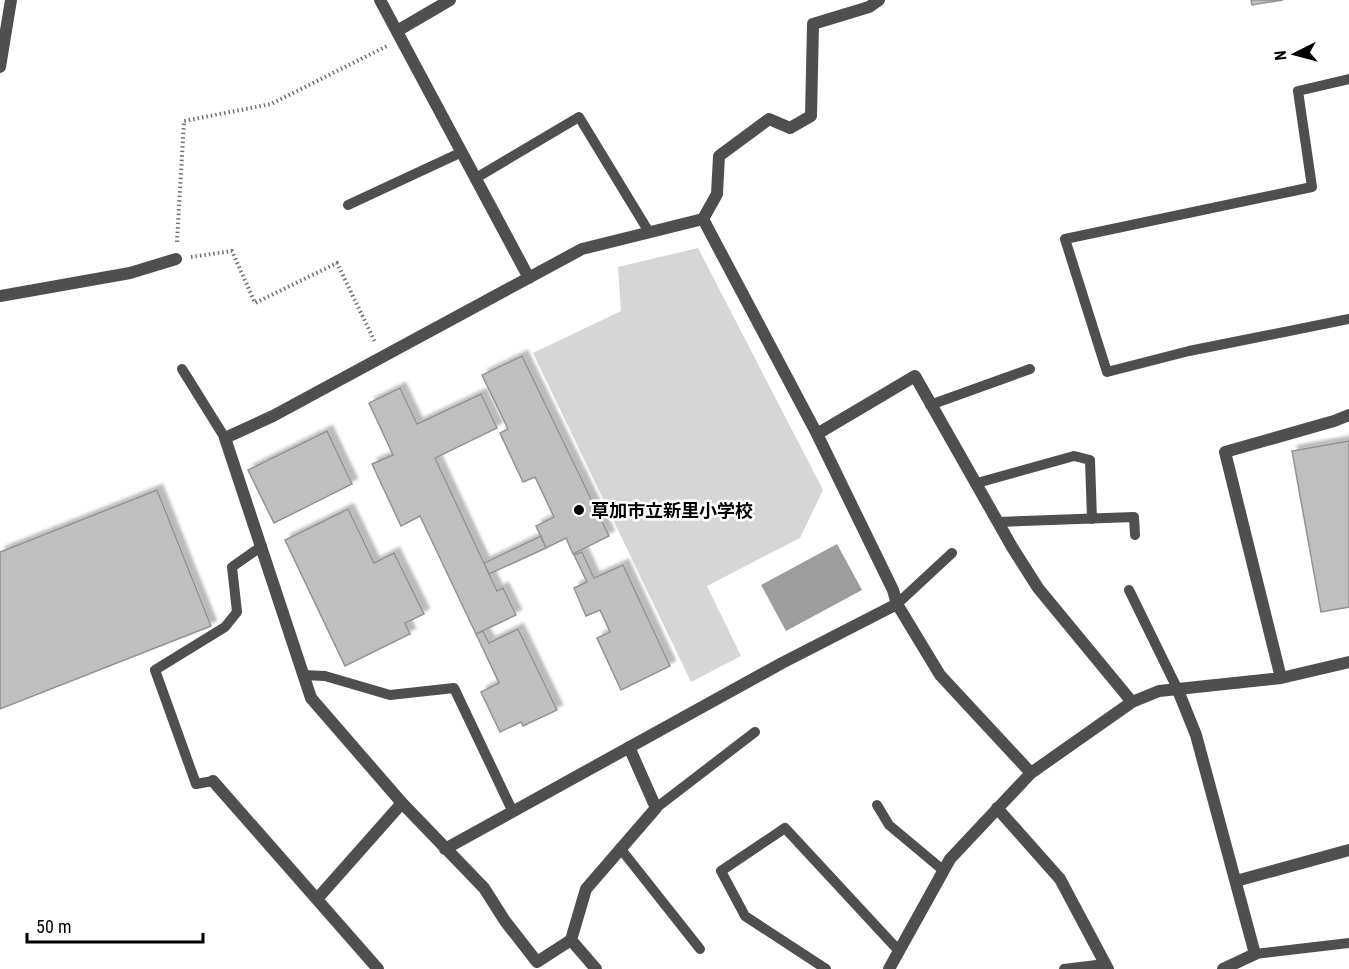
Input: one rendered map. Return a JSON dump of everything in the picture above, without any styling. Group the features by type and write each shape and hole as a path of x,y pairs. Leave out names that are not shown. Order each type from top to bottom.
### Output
{"street":[{"path":"0,67 11,0"},
{"path":"380,0 529,278"},
{"path":"399,35 450,0"},
{"path":"629,747 656,808 586,889 572,940 537,962 484,888 402,803 310,698 225,438 273,416 582,249 703,219 717,194 719,156 769,118 790,128 811,116 813,24 869,8 879,0"},
{"path":"703,219 817,434 893,590 897,604 940,675 1031,773"},
{"path":"0,296 130,273 176,259"},
{"path":"817,434 915,376 1038,588 1132,702"},
{"path":"1281,678 1225,452 1334,422 1349,415"},
{"path":"445,849 782,663 897,604"},
{"path":"889,969 950,860 997,808 1031,773 1132,702 1159,691 1281,678 1349,662"},
{"path":"1177,688 1196,735 1255,954 1223,969"},
{"path":"213,781 378,969"},
{"path":"317,899 402,803"},
{"path":"997,808 1060,879 1107,966"},
{"path":"1236,881 1349,850"},
{"path":"572,940 597,969"}],"lane":[{"path":"11,0 16,0"},
{"path":"1349,79 1298,91 1312,187 1065,239 1107,372 1189,351 1349,319"},
{"path":"476,178 579,117 649,232"},
{"path":"348,205 462,152"},
{"path":"182,369 225,438"},
{"path":"930,405 1030,369"},
{"path":"976,483 1074,456 1090,460 1092,519"},
{"path":"999,522 1134,517 1135,535"},
{"path":"213,781 196,784 155,670 225,627 237,612 232,567 262,546"},
{"path":"897,604 952,553"},
{"path":"1129,590 1177,688"},
{"path":"303,675 325,676 390,695 454,688 512,810"},
{"path":"656,808 755,732"},
{"path":"877,805 889,825 944,871"},
{"path":"826,969 745,916 721,872 785,828 899,951"},
{"path":"620,848 700,949"},
{"path":"1255,954 1349,943"},
{"path":"1064,969 1107,966"}],"path":[{"path":"382,357 337,263 255,303 232,251 176,259 184,121 271,104 399,35"}],"shaded area":[{"path":"698,248 823,490 800,538 707,586 741,656 691,682 533,353 621,311 618,267"},
{"path":"837,544 862,590 786,631 761,585"}],"building":[{"path":"1251,0 1283,0 1252,5"},
{"path":"522,356 609,536 573,554 566,538 546,548 536,526 554,517 535,477 523,482 500,433 508,429 482,375"},
{"path":"400,388 417,424 481,394 497,428 435,458 497,591 503,588 516,615 476,634 420,516 401,526 372,464 393,455 369,403"},
{"path":"327,431 352,484 274,523 248,470"},
{"path":"1349,441 1349,607 1321,612 1292,451"},
{"path":"157,490 211,626 0,709 0,552"},
{"path":"348,509 374,563 394,553 424,614 405,623 410,634 345,666 285,540"},
{"path":"541,536 546,548 489,574 484,563"},
{"path":"582,552 594,578 623,565 670,666 621,690 597,638 610,632 600,610 586,616 574,588 587,582 574,555"},
{"path":"518,629 557,710 523,726 521,722 500,732 481,692 499,683 476,634 483,631 489,643"}],"place":[{"name":"草加市立新里小学校","path":"579,510"}]}
